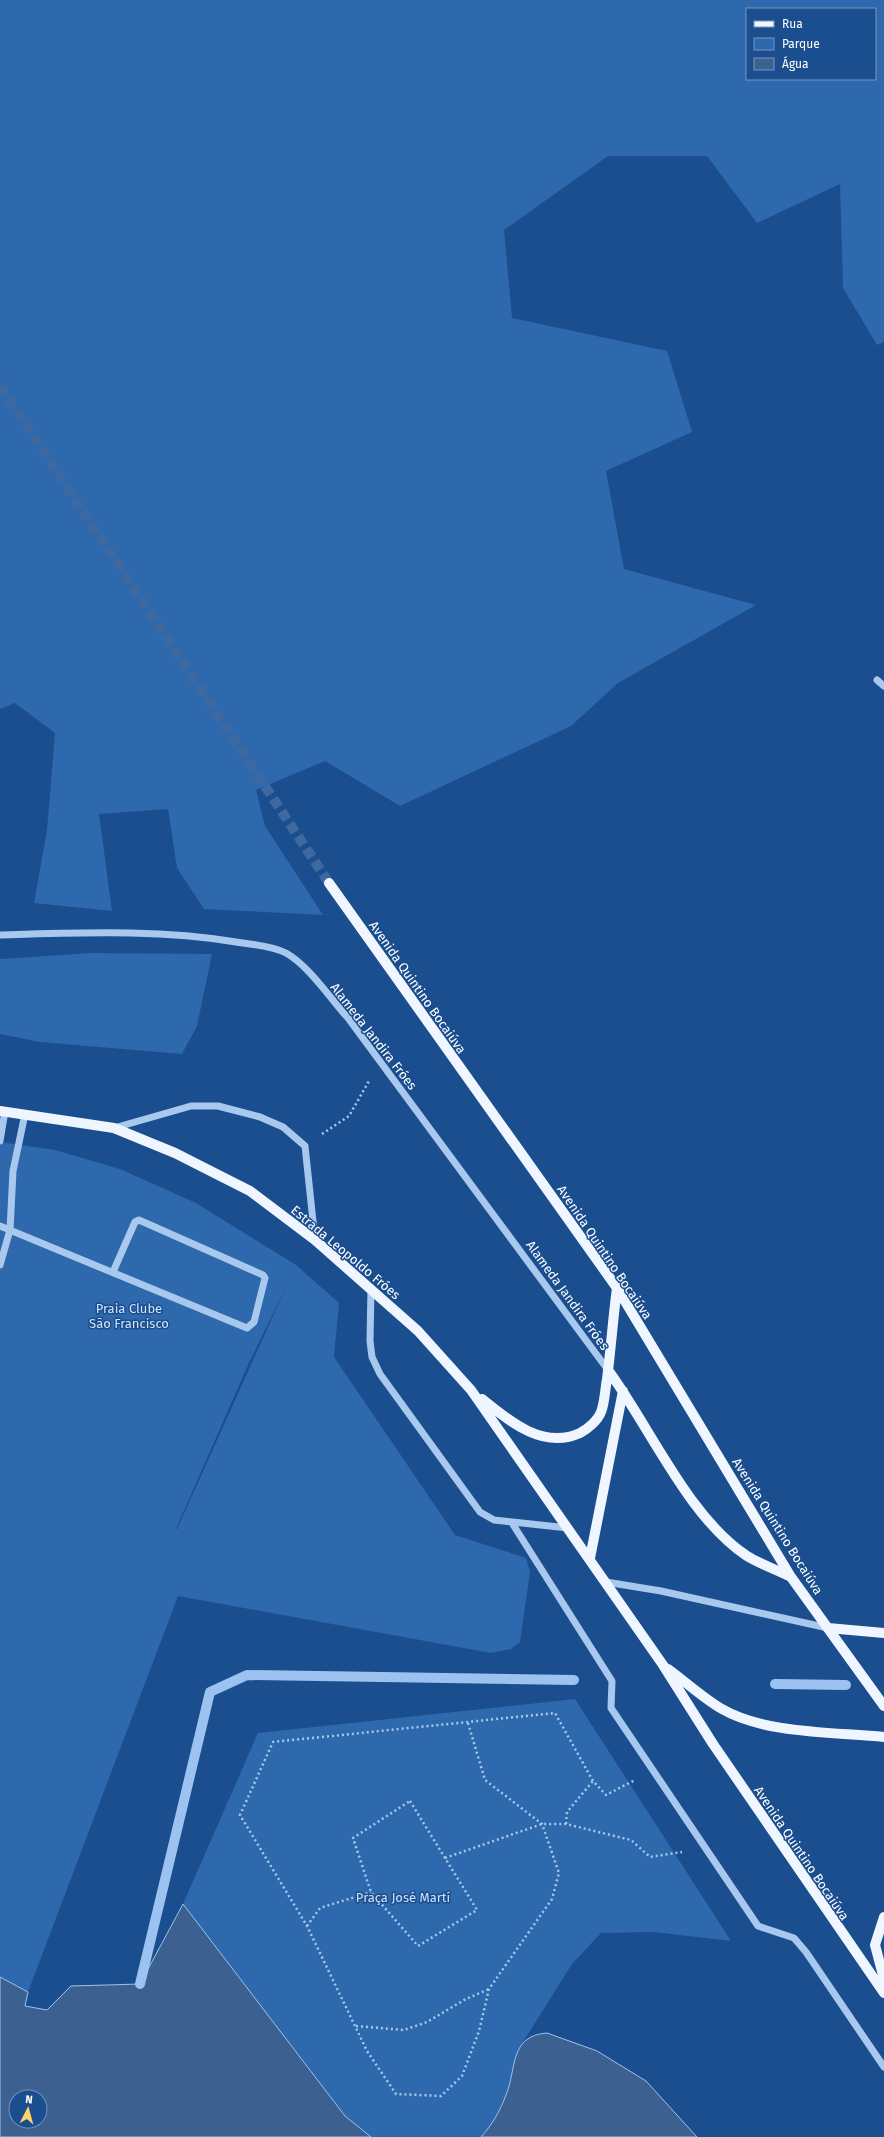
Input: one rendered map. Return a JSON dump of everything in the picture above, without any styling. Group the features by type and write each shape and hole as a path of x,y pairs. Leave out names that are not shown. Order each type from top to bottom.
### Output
{"main road":[{"name":"Avenida Quintino Bocaiúva","path":"329,883 616,1288 791,1576 884,1706"},
{"name":"Estrada Leopoldo Fróes","path":"2,1111 114,1128 175,1153 250,1191 315,1240 371,1288 418,1331 471,1390"},
{"path":"471,1390 509,1421 531,1433 547,1437 562,1437 584,1430 601,1412 608,1370 616,1288"},
{"path":"608,1370 694,1503 725,1538 748,1556 791,1576"},
{"name":"Avenida Quintino Bocaiúva","path":"471,1390 590,1558 663,1665 717,1750 884,1993"},
{"path":"590,1558 623,1391"},
{"path":"828,1628 884,1633"},
{"path":"663,1665 723,1709 752,1722 784,1728 884,1737"},
{"path":"884,1917 875,1945 884,1979"}],"street":[{"path":"877,680 884,686"},
{"name":"Alameda Jandira Fróes","path":"0,934 141,932 200,936 253,944 285,953 305,968 348,1018 608,1370"},
{"path":"114,1128 191,1106 218,1106 260,1117 283,1127 305,1146 315,1240"},
{"path":"0,1141 2,1111"},
{"path":"0,1265 10,1230 13,1171 25,1114"},
{"path":"0,1226 247,1328 254,1322 266,1278 263,1275 139,1220 135,1222 113,1272"},
{"path":"371,1288 370,1341 372,1357 380,1374 480,1512 494,1520 568,1528"},
{"path":"512,1523 612,1681 611,1708 758,1926 794,1938 806,1952 884,2067"},
{"path":"606,1582 661,1591 828,1628"}],"path":[{"path":"305,1146 349,1116 380,1062"},
{"path":"468,1722 485,1780 542,1824 559,1873 552,1899 489,1989 479,2031 462,2076 441,2096 396,2094 367,2050 307,1926 240,1815 273,1742 555,1713 593,1781 606,1795 654,1770"},
{"path":"566,1824 567,1812 593,1781"},
{"path":"410,1801 477,1910 418,1946 371,1892 353,1838 410,1801"},
{"path":"445,1858 542,1824 566,1824 631,1840 650,1858 706,1848"},
{"path":"307,1926 320,1908 371,1892"},
{"path":"356,2026 404,2030 427,2022 464,2000 489,1989"}],"green space":[{"path":"0,0 884,0 884,342 877,345 843,288 840,184 757,223 707,156 608,156 504,230 512,318 667,351 692,432 606,471 624,569 756,605 618,683 571,726 400,806 325,761 256,790 265,826 323,915 204,909 177,868 168,809 99,814 112,911 34,903 47,830 55,733 15,703 0,709"},
{"path":"91,953 212,954 197,1026 182,1054 40,1042 0,1034 0,959"},
{"name":"Praia Clube São Francisco","path":"0,1142 55,1150 120,1169 196,1203 296,1265 339,1303 334,1357 455,1535 526,1558 530,1572 520,1642 511,1649 491,1653 178,1596 28,1992 0,1977","holes":["286,1287 177,1529 248,1365"]},
{"name":"Praça José Martí","path":"575,1699 731,1941 654,1932 601,1933 572,1964 518,2050 507,2095 491,2126 481,2137 371,2137 345,2116 183,1904 258,1733"}],"water":[{"path":"183,1904 345,2116 371,2137 0,2137 0,1977 28,1992 25,2006 47,2010 71,1986 140,1984"},
{"path":"547,2033 597,2051 646,2081 697,2137 481,2137 492,2123 504,2101 516,2055 520,2047 526,2040 535,2035"}],"waterway":[{"path":"140,1984 210,1692 247,1675 574,1680"},
{"path":"775,1684 846,1685"}],"tunnel":[{"path":"0,386 329,883"}]}
